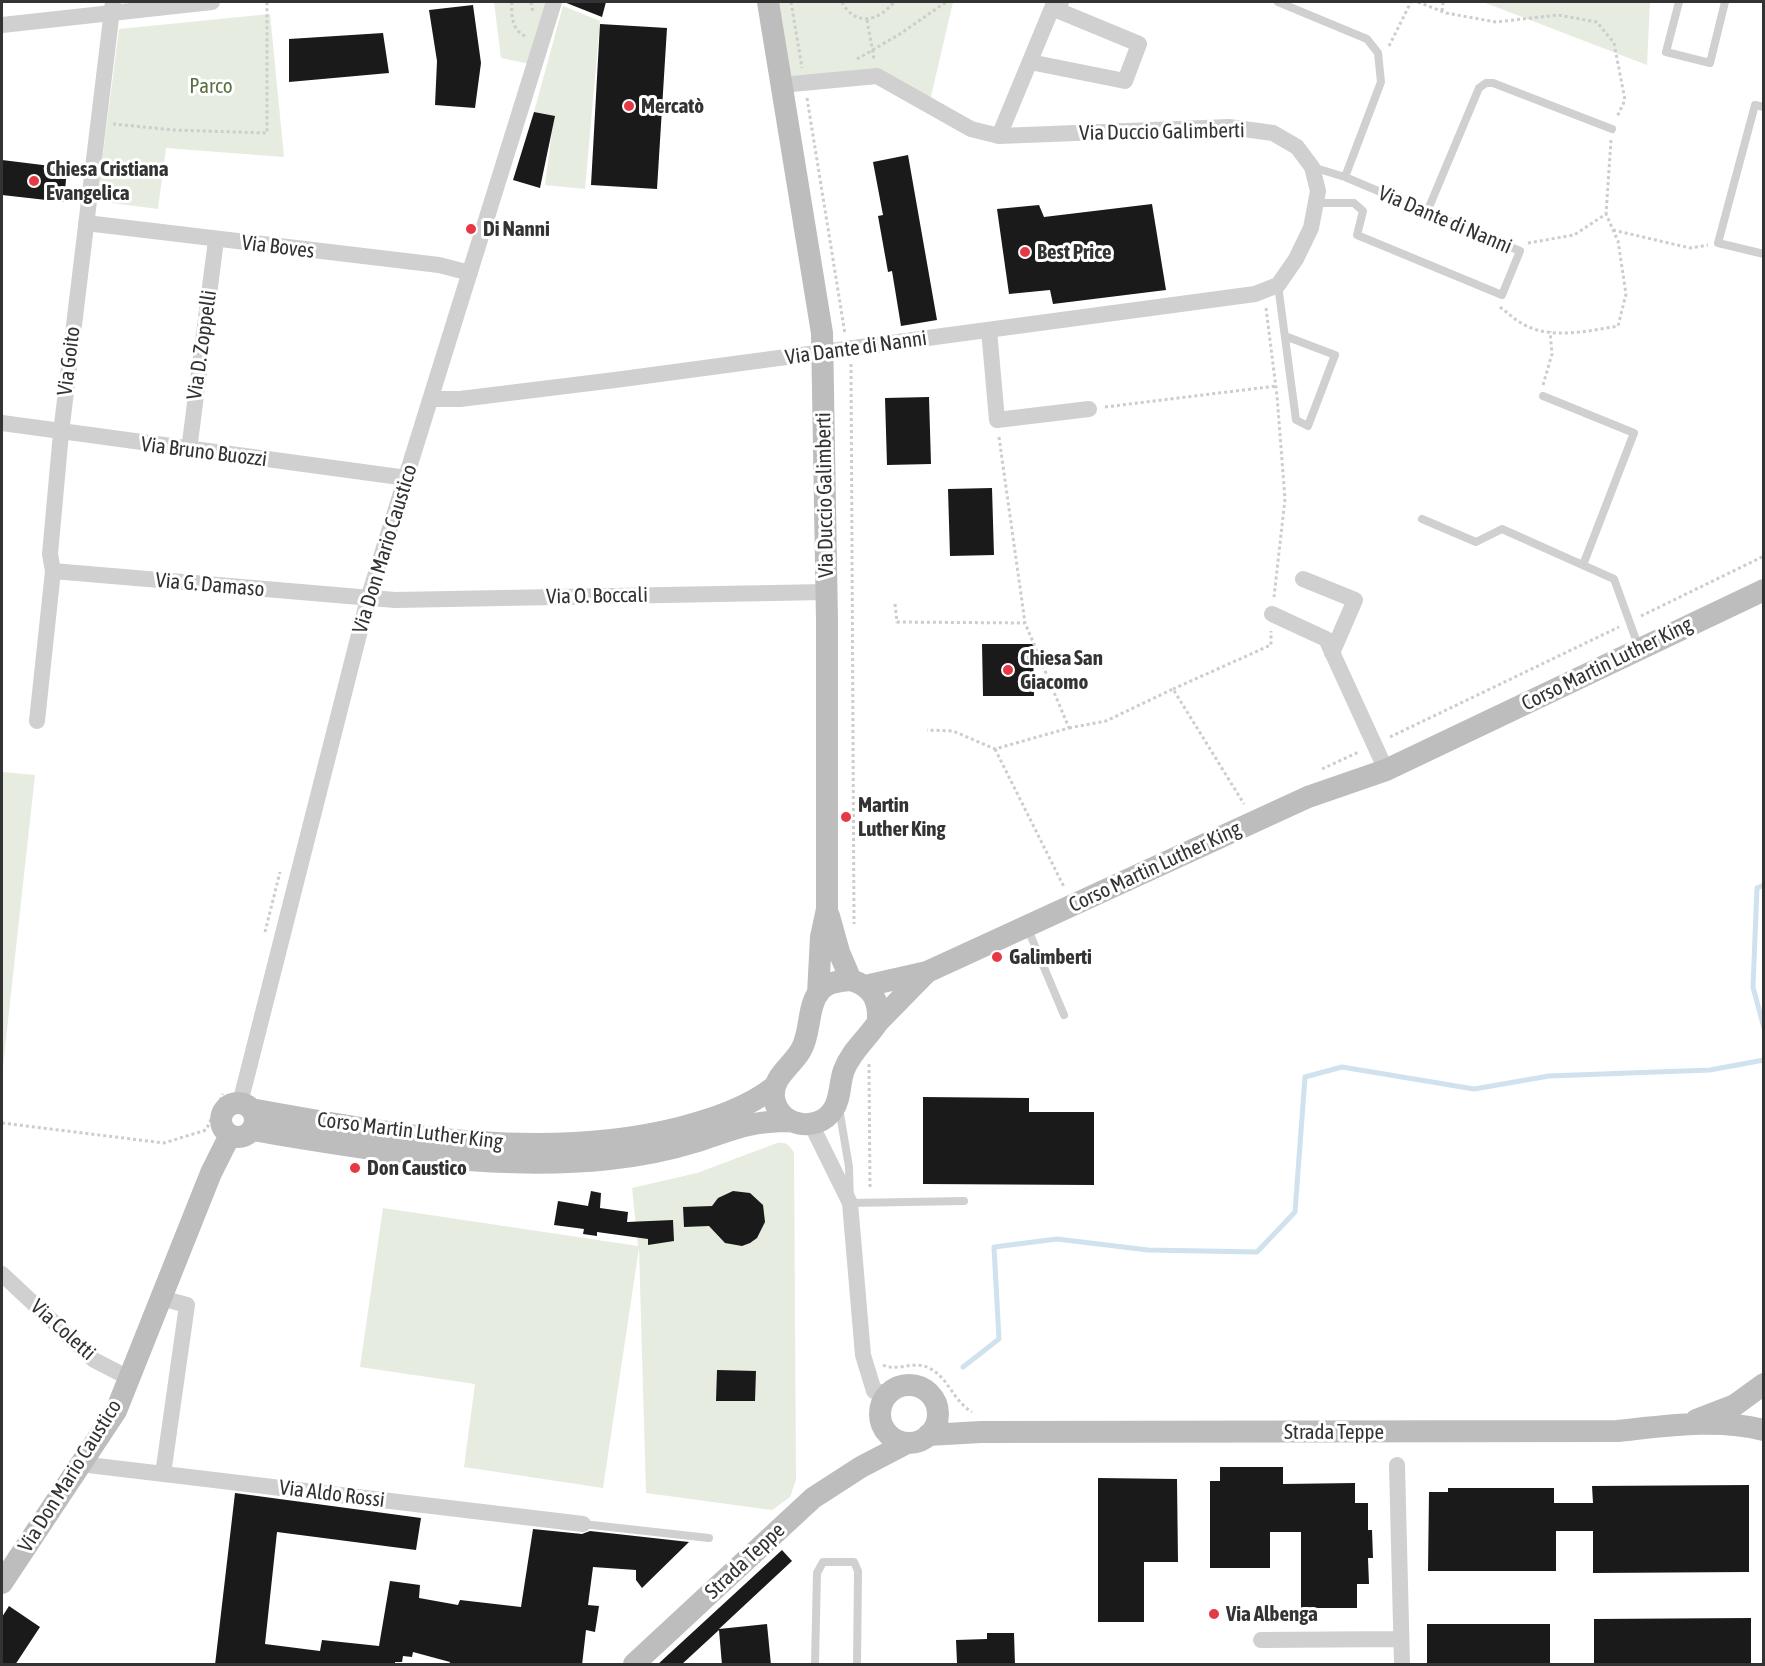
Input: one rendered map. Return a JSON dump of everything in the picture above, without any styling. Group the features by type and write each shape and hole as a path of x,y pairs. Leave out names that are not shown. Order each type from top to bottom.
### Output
{"street":[{"path":"2,25 112,7 212,2"},
{"name":"Via Don Mario Caustico","path":"2,1583 116,1411 211,1173 240,1113 368,599 554,2"},
{"name":"Via Duccio Galimberti","path":"768,2 822,333 826,592 827,909 821,937 818,994 802,1050 778,1078 774,1087"},
{"path":"999,136 1030,62 1057,5 1139,44 1125,81 1030,62"},
{"name":"Via Goito","path":"37,721 53,571 50,554 61,433 112,7"},
{"path":"782,85 803,74 877,76"},
{"name":"Via Duccio Galimberti","path":"877,76 971,129 999,136 1229,127 1273,134 1297,147 1312,167"},
{"path":"1271,288 1296,259 1311,228 1318,191 1312,167"},
{"name":"Via Boves","path":"86,223 439,266 470,273"},
{"name":"Via D. Zoppelli","path":"189,450 216,240"},
{"name":"Via Dante di Nanni","path":"432,399 460,399 848,349 1255,294 1271,288"},
{"path":"989,330 997,420 1089,409"},
{"name":"Via Bruno Buozzi","path":"2,423 61,433 407,478"},
{"name":"Via G. Damaso","path":"53,571 368,599"},
{"path":"1302,579 1355,600 1332,653"},
{"name":"Corso Martin Luther King","path":"818,994 825,986 836,981 858,983 927,972 1308,797 1386,770 1764,590"},
{"name":"Via O. Boccali","path":"368,599 826,592"},
{"path":"1272,614 1326,639 1386,770"},
{"name":"Via Duccio Galimberti","path":"827,909 833,936 858,983 876,998 878,1022"},
{"name":"Corso Martin Luther King","path":"838,1099 844,1070 850,1057 878,1022 927,972"},
{"path":"774,1087 777,1108 801,1123 850,1203 863,1355 874,1390 888,1393"},
{"name":"Corso Martin Luther King","path":"240,1113 444,1139 489,1143 573,1143 637,1137 693,1124 752,1102 774,1087"},
{"path":"801,1123 825,1119 834,1110 838,1099"},
{"name":"Corso Martin Luther King","path":"240,1113 446,1157 555,1162 640,1155 698,1141 746,1123 801,1123"},
{"name":"Via Coletti","path":"2,1274 94,1360 129,1378"},
{"path":"161,1298 187,1305 163,1474"},
{"path":"861,1467 881,1421 882,1402 888,1393 904,1385 914,1385 931,1394 936,1402 937,1420 928,1435 907,1443 890,1436 881,1421"},
{"name":"Strada Teppe","path":"1686,1424 1735,1405 1764,1385"},
{"name":"Strada Teppe","path":"928,1435 980,1423 1617,1431 1686,1424 1743,1425 1764,1428 1758,1410 1758,1400 1764,1385"},
{"path":"936,1402 980,1423"},
{"name":"Strada Teppe","path":"634,1665 813,1498 861,1467 907,1443"},
{"name":"Via Aldo Rossi","path":"80,1464 583,1524"},
{"path":"1397,1465 1402,1665"},
{"path":"1261,1640 1401,1640"}],"lane":[{"path":"1278,2 1367,39 1378,53 1382,82 1346,177"},
{"path":"1679,2 1666,52 1710,63 1725,2"},
{"path":"1427,212 1479,88 1486,82 1612,129"},
{"path":"1764,107 1755,105 1718,243 1764,254"},
{"name":"Via Dante di Nanni","path":"1312,167 1346,177 1520,251 1502,295 1357,235 1363,211 1354,202 1316,203"},
{"path":"1271,288 1285,336 1296,420 1308,426 1335,355 1285,336"},
{"path":"1544,396 1634,433 1583,565"},
{"path":"1422,519 1476,542 1502,529 1614,579 1640,648"},
{"path":"1026,926 1065,1015"},
{"path":"838,1099 849,1167 850,1203 964,1201"},
{"path":"583,1524 709,1538"},
{"path":"815,1665 817,1573 823,1562 854,1562 858,1571 857,1665"}],"path":[{"path":"98,122 174,130 267,133 267,2"},
{"path":"512,2 511,14 515,26 521,35 531,38"},
{"path":"791,2 852,377 854,932"},
{"path":"842,2 852,16 867,20 885,14 894,2"},
{"path":"852,60 862,58 946,2"},
{"path":"1381,64 1411,2"},
{"path":"1418,2 1442,11 1496,22 1558,15 1597,22 1614,43 1625,100 1612,129 1606,214 1618,241 1626,294 1617,326 1580,332 1550,332 1525,325 1517,320 1496,304 1496,293"},
{"path":"1442,11 1443,2"},
{"path":"867,20 877,76"},
{"path":"803,74 812,66"},
{"path":"1509,246 1574,235 1606,214"},
{"path":"1613,230 1690,248 1718,243"},
{"path":"927,730 953,731 995,749 1106,721 1271,645 1272,614 1285,499 1271,288"},
{"path":"1544,396 1541,391 1552,354 1550,332"},
{"path":"1089,409 1276,386"},
{"path":"997,420 1025,623 1069,729"},
{"path":"1315,772 1764,556"},
{"path":"895,604 897,622 1025,623"},
{"path":"1173,689 1245,806 1255,801"},
{"path":"995,749 1067,891"},
{"path":"869,1060 871,1204"},
{"path":"2,1123 164,1143 206,1130 240,1113"},
{"path":"878,1360 888,1368 916,1365 931,1369 943,1379 964,1407 980,1423"}],"green space":[{"path":"494,2 548,2 530,64 501,58"},
{"path":"768,2 953,2 929,105 877,76 781,85"},
{"path":"1483,2 1650,2 1647,65"},
{"path":"563,6 600,21 585,189 545,185 554,116 534,112"},
{"name":"Parco","path":"270,14 284,157 166,148 158,209 97,201 119,29"},
{"path":"2,772 35,775 2,1075"},
{"path":"777,1143 787,1145 794,1153 796,1480 790,1497 772,1510 646,1493 639,1248 603,1488 464,1467 475,1384 360,1367 383,1208 638,1246 632,1188 697,1173"}],"building":[{"path":"564,2 606,2 602,17"},
{"path":"473,5 481,63 475,108 435,105 437,61 429,10"},
{"name":"Mercatò","path":"600,24 667,28 657,189 591,185"},
{"path":"383,33 389,73 289,82 289,39"},
{"path":"534,112 555,116 540,188 513,180"},
{"path":"908,155 937,320 901,326 892,271 888,272 878,216 883,215 873,162"},
{"name":"Chiesa Cristiana Evangelica","path":"2,160 67,168 64,202 2,195"},
{"path":"1152,204 1166,290 1053,304 1050,290 1009,294 997,209 1039,205 1044,217"},
{"path":"929,397 931,464 887,465 885,398"},
{"path":"992,488 994,555 950,556 948,489"},
{"name":"Chiesa San Giacomo","path":"982,644 1033,644 1034,696 983,696"},
{"path":"923,1097 1029,1098 1029,1112 1094,1112 1094,1185 923,1184"},
{"path":"591,1191 601,1193 600,1208 628,1212 627,1222 673,1220 674,1241 648,1245 648,1239 597,1232 597,1236 583,1234 584,1229 554,1225 558,1201 588,1206"},
{"path":"733,1191 750,1193 763,1205 765,1222 757,1238 742,1246 725,1243 709,1226 684,1227 683,1207 712,1206 718,1198"},
{"path":"717,1370 756,1371 755,1401 716,1401"},
{"path":"1220,1467 1283,1467 1283,1484 1355,1483 1355,1503 1368,1503 1368,1530 1372,1530 1373,1558 1368,1558 1369,1584 1357,1584 1357,1608 1301,1608 1301,1532 1270,1532 1270,1568 1210,1568 1210,1481 1220,1481"},
{"path":"1098,1478 1177,1479 1178,1562 1144,1562 1144,1622 1098,1622"},
{"path":"1749,1485 1749,1572 1593,1573 1593,1531 1556,1531 1556,1571 1428,1571 1429,1492 1448,1492 1448,1488 1554,1488 1554,1503 1593,1503 1592,1486"},
{"path":"235,1493 421,1518 416,1550 277,1532 265,1644 320,1651 322,1640 379,1646 390,1581 420,1585 419,1598 458,1605 460,1600 521,1607 533,1529 582,1534 590,1531 689,1542 642,1588 636,1580 636,1570 593,1567 588,1605 599,1606 595,1632 586,1630 582,1665 449,1665 450,1662 413,1652 412,1657 403,1656 402,1662 395,1662 395,1665 215,1665"},
{"path":"782,1550 792,1561 719,1629 767,1624 771,1665 722,1665 719,1630 681,1665 657,1665"},
{"path":"9,1606 40,1627 15,1665 2,1665 2,1617"},
{"path":"1751,1618 1751,1665 1594,1665 1594,1619"},
{"path":"1427,1624 1550,1624 1550,1665 1427,1665"},
{"path":"987,1633 1014,1633 1015,1665 957,1663 956,1640 987,1639"}],"waterway":[{"path":"1764,885 1757,888 1753,987 1764,1028"},
{"path":"963,1367 999,1339 994,1247 1057,1239 1148,1250 1257,1252 1295,1212 1305,1077 1342,1067 1474,1089 1549,1076 1710,1070 1764,1060"}],"place":[{"name":"Mercatò","path":"629,106"},
{"name":"Chiesa Cristiana Evangelica","path":"34,181"},
{"name":"Di Nanni","path":"471,229"},
{"name":"Best Price","path":"1025,252"},
{"name":"Chiesa San Giacomo","path":"1008,670"},
{"name":"Martin Luther King","path":"846,817"},
{"name":"Galimberti","path":"997,957"},
{"name":"Don Caustico","path":"355,1168"},
{"name":"Via Albenga","path":"1214,1614"}]}
